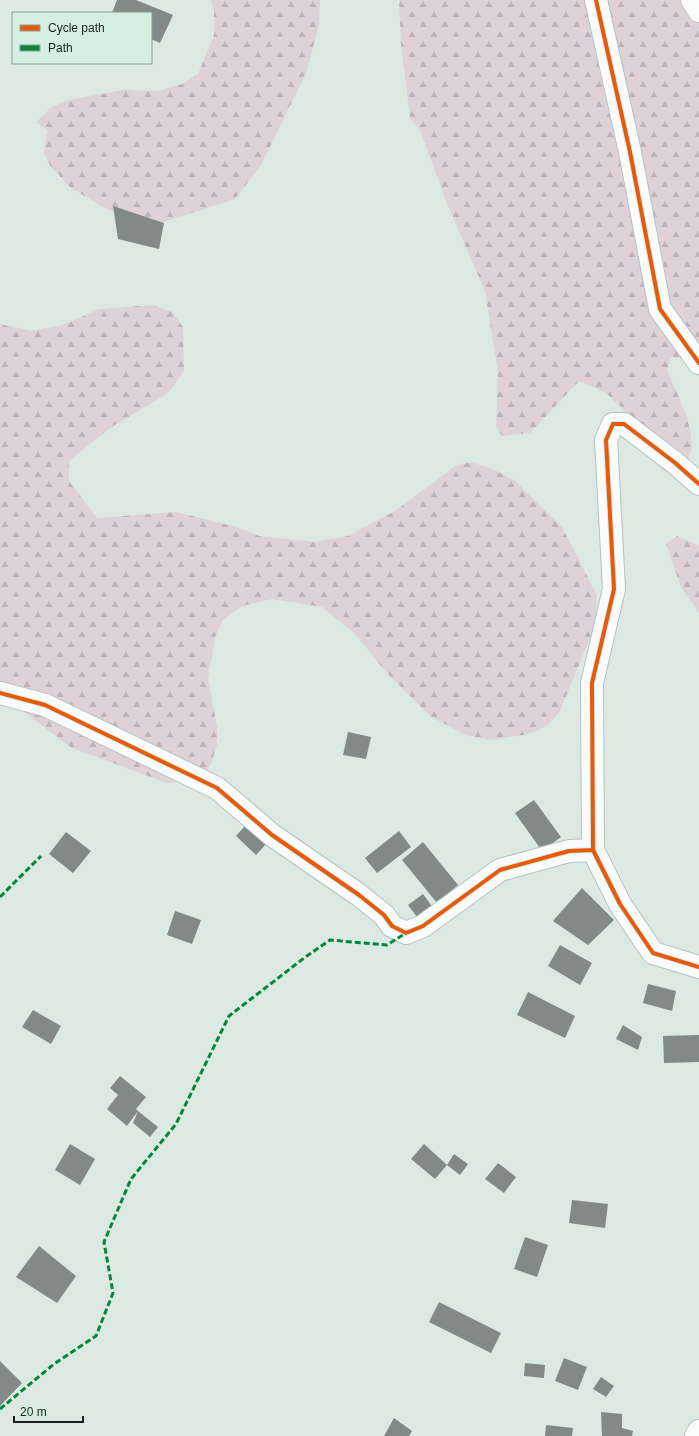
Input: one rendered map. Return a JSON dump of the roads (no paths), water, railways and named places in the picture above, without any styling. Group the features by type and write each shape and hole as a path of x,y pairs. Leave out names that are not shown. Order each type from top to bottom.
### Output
{"street":[{"path":"596,0 630,152 660,309 699,363"},
{"path":"692,0 699,11"},
{"path":"699,484 674,462 624,424 613,424 606,440 614,589 592,683 593,850 620,904 653,953 699,967"},
{"path":"0,693 45,705 217,788 272,835 359,895 384,915 392,926 406,933 423,926 500,870 569,851 593,850"},
{"path":"696,1436 699,1431"}]}
